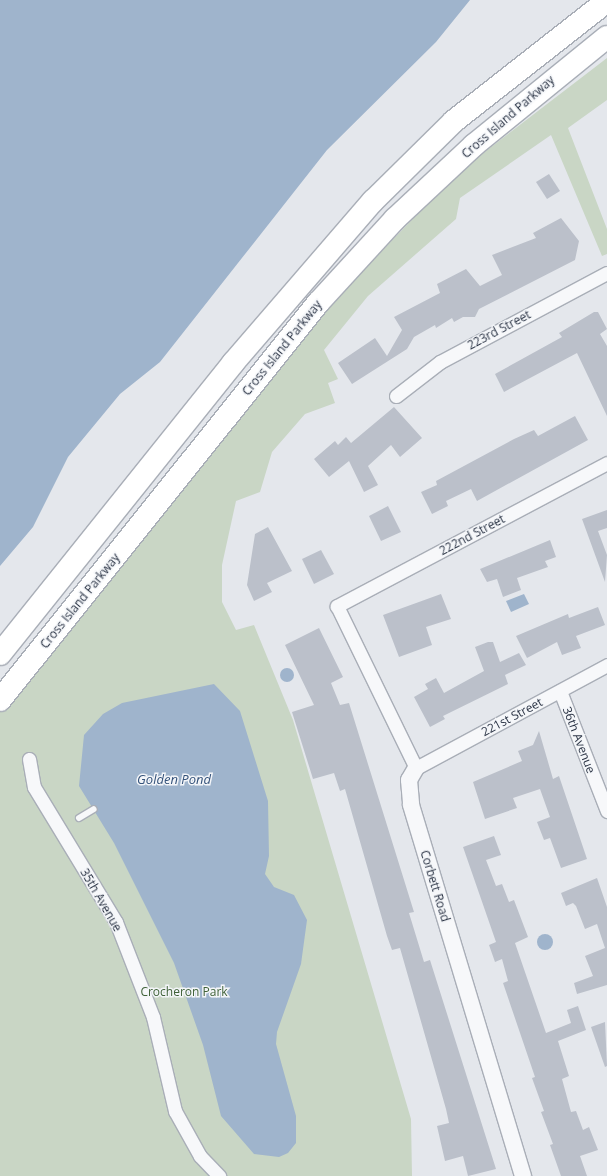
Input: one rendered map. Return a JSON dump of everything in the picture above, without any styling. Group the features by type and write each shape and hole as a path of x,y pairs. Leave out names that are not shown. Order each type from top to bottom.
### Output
{"highway":[{"path":"0,654 233,363 373,201 454,121 607,0"},
{"name":"Cross Island Parkway","path":"0,700 318,303 396,219 474,145 607,37"}],"street":[{"name":"223rd Street","path":"396,396 440,362 607,273"},
{"name":"222nd Street","path":"416,768 337,606 607,463"},
{"name":"221st Street","path":"416,768 607,665"},
{"name":"36th Avenue","path":"560,691 607,811"},
{"name":"35th Avenue","path":"29,759 34,787 116,922 153,1017 177,1116 200,1156 219,1176"},
{"name":"Corbett Road","path":"416,768 409,780 411,805 523,1176"}],"lane":[{"path":"79,818 94,809"}],"green space":[{"name":"Crocheron Park","path":"607,58 607,100 568,128 607,229 607,254 602,256 551,135 460,198 456,219 368,296 324,350 338,379 328,383 335,403 305,414 272,452 260,492 236,501 222,565 222,602 236,630 254,625 293,720 411,1119 412,1176 0,1176 0,712 322,313 456,174"}],"water":[{"path":"0,0 470,0 436,42 327,150 160,362 120,394 68,457 33,527 0,566"},
{"path":"524,594 529,604 511,612 506,601"},
{"path":"287,668 292,670 294,675 292,680 287,682 282,680 280,675 282,670"},
{"name":"Golden Pond","path":"214,684 240,711 268,801 269,856 265,874 274,887 294,895 307,920 301,964 277,1032 276,1044 296,1116 296,1143 288,1153 279,1157 254,1154 221,1116 203,1045 174,963 114,843 79,786 84,735 103,714 122,703"},
{"path":"545,934 551,936 553,942 551,948 545,950 539,948 537,942 539,936"}],"building":[{"path":"549,174 560,191 547,199 536,182"},
{"path":"561,218 579,241 575,260 479,309 475,317 463,317 454,322 452,318 436,328 435,325 414,337 407,349 352,384 338,363 375,338 387,356 402,330 394,317 440,293 437,284 466,269 480,286 502,275 492,255 536,238 533,233"},
{"path":"594,312 598,312 607,329 600,334 607,346 607,416 577,353 504,392 495,374 562,337 559,333"},
{"path":"394,407 422,438 400,457 391,445 368,466 378,485 364,492 349,461 329,477 314,459 335,441 338,445 346,437 351,443"},
{"path":"575,416 588,440 477,501 471,489 446,501 448,506 432,514 421,492 437,485 436,481 514,439 534,430 538,436"},
{"path":"388,506 401,532 381,541 369,516"},
{"path":"607,510 607,528 598,531 607,555 605,582 582,519"},
{"path":"268,527 292,571 267,583 272,592 254,601 247,585 255,534"},
{"path":"550,540 556,557 545,561 548,567 517,578 521,590 503,597 497,579 487,582 480,569"},
{"path":"321,550 334,574 314,584 302,559"},
{"path":"441,594 451,619 426,627 432,645 399,657 383,615"},
{"path":"598,607 605,625 576,636 581,648 562,655 557,642 527,658 516,636 568,614 569,618"},
{"path":"319,628 343,677 331,683 340,705 349,703 414,912 409,913 424,962 430,960 496,1169 468,1176 463,1156 445,1161 437,1126 449,1123 400,948 392,950 387,936 345,789 340,791 334,773 313,779 292,712 314,705 285,645"},
{"path":"488,642 493,642 500,662 519,653 526,665 505,675 508,684 443,716 445,719 430,727 414,697 428,689 425,684 436,678 444,693 484,671 475,647"},
{"path":"539,731 553,779 559,776 587,859 561,868 550,838 544,840 537,822 550,817 540,789 513,798 517,808 485,819 473,782 522,761 518,751 533,745"},
{"path":"494,836 501,855 486,860 496,886 502,884 509,902 514,900 528,937 515,943 546,1033 571,1023 567,1010 578,1006 586,1030 558,1041 569,1076 562,1079 571,1112 576,1111 583,1130 589,1127 598,1150 580,1156 587,1176 561,1176 550,1145 553,1144 541,1112 544,1111 532,1078 535,1077 503,983 508,981 502,959 495,962 489,945 496,942 463,847"},
{"path":"597,878 607,907 607,985 577,994 574,983 593,976 585,956 605,948 597,924 585,929 576,906 573,903 566,906 561,893"},
{"path":"605,1022 607,1066 605,1067 591,1027"}]}
